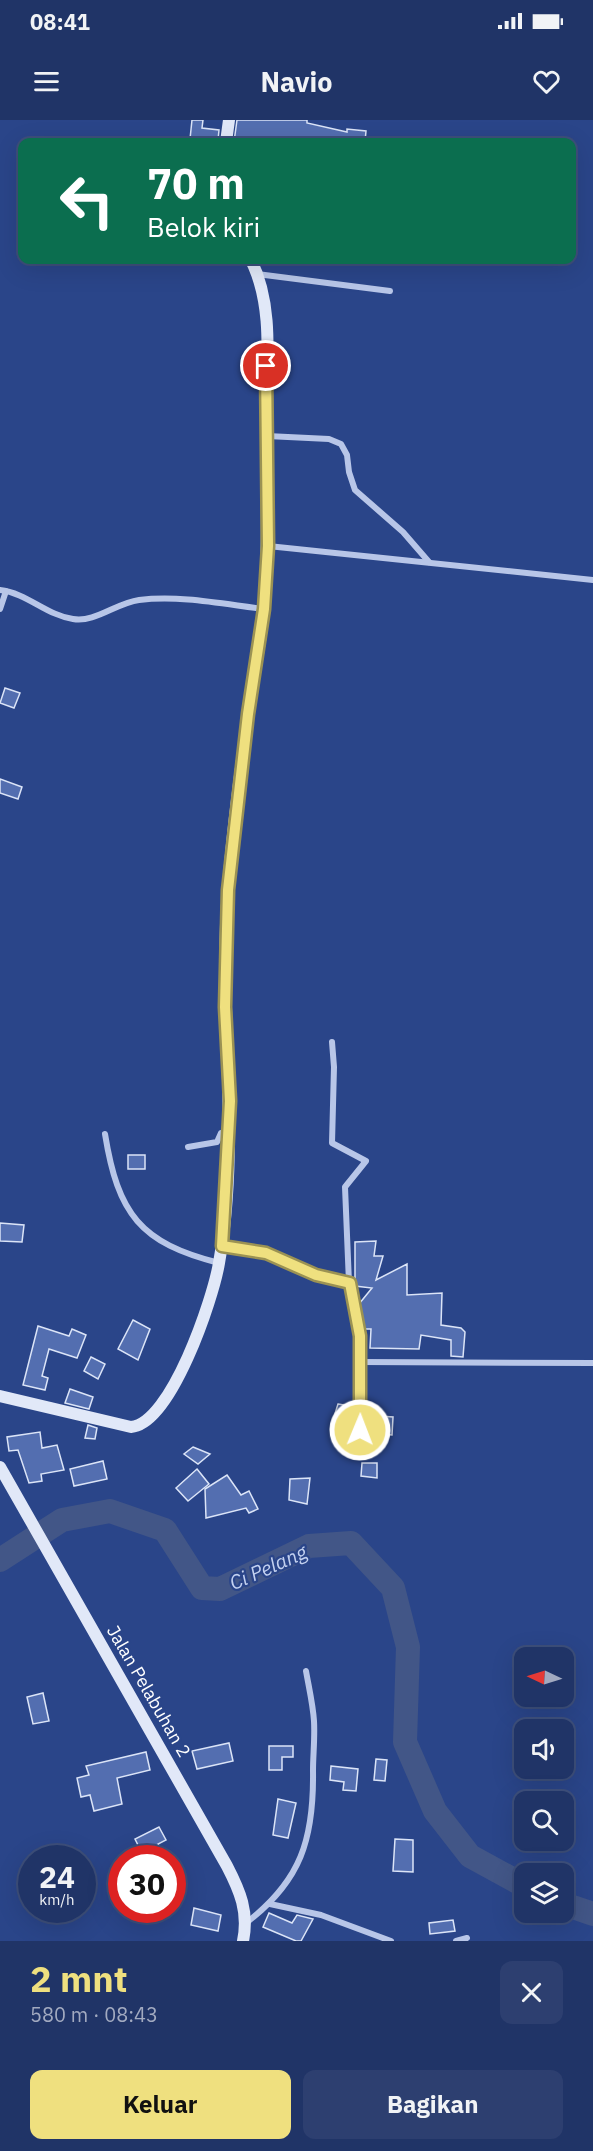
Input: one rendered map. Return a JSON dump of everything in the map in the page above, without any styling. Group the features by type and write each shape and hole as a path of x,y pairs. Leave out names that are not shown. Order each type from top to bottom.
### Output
{"street":[{"path":"227,138 229,120"},
{"path":"0,1396 131,1427 142,1425 161,1404 194,1345 212,1299 222,1246 229,1130 230,1101 225,1007 228,890 247,726 264,609 268,546 266,309 253,264"},
{"path":"257,274 390,291"},
{"path":"266,436 329,439 341,444 348,455 349,472 356,490 403,532 429,562"},
{"path":"268,546 593,580"},
{"path":"0,609 3,590 47,611 73,619 97,615 124,603 154,599 264,609"},
{"path":"332,1042 334,1067 332,1143 366,1161 345,1187 350,1283 360,1336 360,1430"},
{"path":"188,1147 217,1142 221,1133 229,1130"},
{"path":"105,1134 117,1180 138,1225 151,1236 175,1248 219,1263"},
{"path":"222,1246 266,1253 316,1275 350,1283"},
{"path":"360,1362 593,1363"},
{"name":"Jalan Pelabuhan 2","path":"0,1467 227,1866 241,1895 246,1923 243,1941"},
{"path":"246,1923 270,1904 296,1865 310,1831 313,1813 314,1720 306,1671"},
{"path":"270,1904 321,1915 391,1941"},
{"path":"456,1941 467,1938"}],"building":[{"path":"192,120 203,120 202,128 219,130 218,138 190,138"},
{"path":"237,120 307,120 307,123 347,132 347,129 366,131 365,138 235,138"},
{"path":"5,688 20,693 14,708 0,703"},
{"path":"0,779 22,787 18,799 0,793"},
{"path":"128,1155 145,1155 145,1169 128,1169"},
{"path":"0,1223 24,1225 22,1242 0,1241"},
{"path":"376,1241 374,1256 383,1256 376,1280 407,1264 407,1295 442,1293 441,1325 461,1328 465,1332 463,1357 451,1356 451,1340 421,1335 419,1349 370,1348 371,1329 364,1329 359,1304 372,1288 355,1286 355,1242"},
{"path":"133,1320 150,1329 138,1360 118,1349"},
{"path":"38,1326 69,1336 72,1329 86,1335 77,1358 49,1349 42,1376 48,1378 45,1390 23,1385"},
{"path":"91,1357 105,1364 98,1379 84,1371"},
{"path":"70,1389 93,1397 89,1409 65,1403"},
{"path":"338,1404 351,1406 346,1421 333,1420"},
{"path":"365,1415 393,1417 392,1435 364,1433"},
{"path":"88,1425 97,1428 95,1439 85,1438"},
{"path":"40,1432 42,1448 57,1445 64,1470 41,1474 42,1481 29,1483 18,1450 9,1451 7,1437"},
{"path":"193,1447 210,1454 198,1464 184,1454"},
{"path":"103,1461 107,1479 74,1486 70,1469"},
{"path":"362,1463 377,1463 377,1478 361,1476"},
{"path":"197,1469 209,1484 188,1501 176,1488"},
{"path":"227,1475 241,1495 249,1491 258,1509 249,1513 246,1508 206,1518 205,1489"},
{"path":"310,1478 307,1504 289,1500 290,1479"},
{"path":"43,1693 49,1721 33,1724 27,1697"},
{"path":"229,1743 233,1761 197,1769 192,1751"},
{"path":"269,1746 293,1746 293,1757 282,1757 282,1770 269,1770"},
{"path":"146,1752 150,1770 117,1778 122,1804 94,1811 90,1795 81,1797 77,1778 89,1775 86,1766"},
{"path":"376,1759 387,1760 385,1781 374,1780"},
{"path":"331,1766 358,1769 356,1791 343,1790 344,1782 330,1780"},
{"path":"278,1799 296,1803 288,1838 273,1835"},
{"path":"159,1827 166,1840 158,1845 138,1845 135,1839"},
{"path":"395,1839 413,1840 413,1872 393,1871"},
{"path":"194,1908 221,1915 218,1931 191,1925"},
{"path":"269,1913 292,1923 297,1915 313,1919 301,1941 296,1941 263,1927"},
{"path":"453,1920 455,1931 430,1934 429,1923"}],"waterway":[{"name":"Ci Pelang","path":"0,1560 62,1520 110,1511 165,1530 202,1588 220,1589 309,1546 351,1543 393,1588 408,1647 405,1742 435,1811 470,1856 514,1880"},
{"name":"Ci Pelang","path":"574,1907 593,1914"}],"route":[{"path":"266,366 268,546 264,609 248,714 228,890 225,1007 230,1101 222,1246 266,1253 295,1268 350,1283 360,1336 360,1430"}]}
